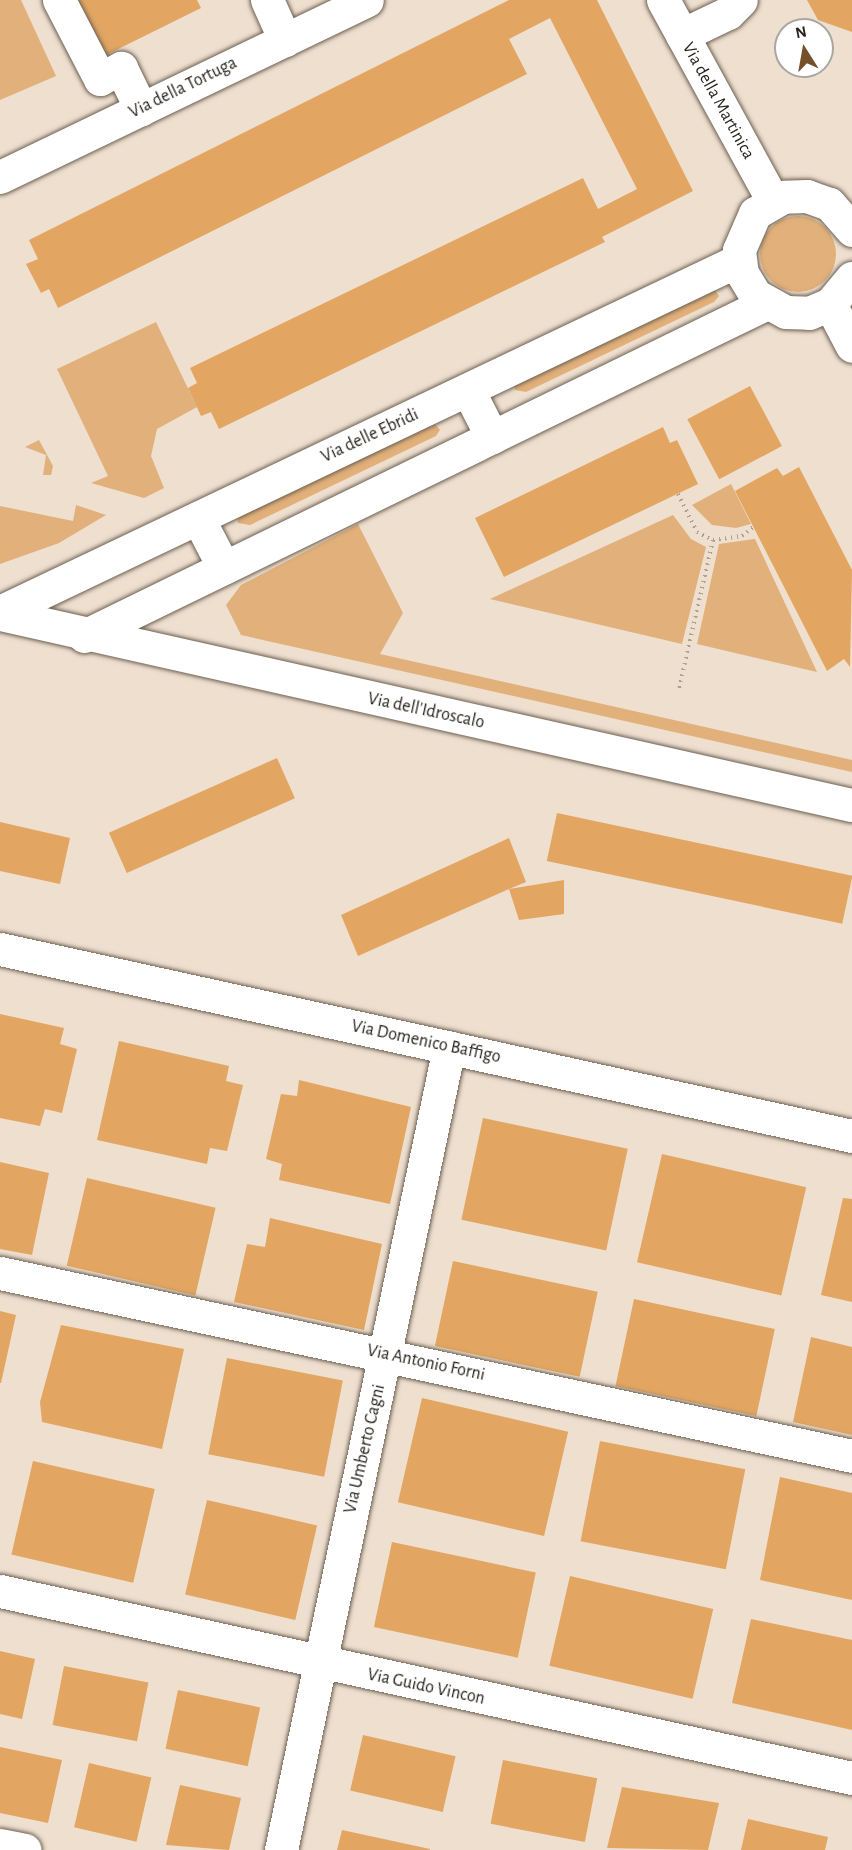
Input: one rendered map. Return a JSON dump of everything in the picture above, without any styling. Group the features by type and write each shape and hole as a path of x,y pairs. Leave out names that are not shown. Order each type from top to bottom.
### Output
{"street":[{"path":"59,0 100,79 121,68 141,109"},
{"path":"267,0 285,39"},
{"name":"Via della Martinica","path":"663,0 772,201"},
{"path":"682,35 728,13 741,0"},
{"name":"Via della Tortuga","path":"0,177 363,1"},
{"path":"847,215 807,196 772,201 749,221 739,260 747,285 765,304 797,313 830,304 852,278"},
{"name":"Via delle Ebridi","path":"0,613 739,260"},
{"path":"84,636 765,304"},
{"path":"830,304 852,346"},
{"path":"468,390 492,437"},
{"path":"198,518 224,568"},
{"name":"Via dell'Idroscalo","path":"0,613 84,636 852,805"},
{"name":"Via Domenico Baffigo","path":"0,949 852,1136"},
{"name":"Via Umberto Cagni","path":"281,1850 318,1663 386,1354 449,1047"},
{"name":"Via Antonio Forni","path":"0,1273 386,1354 852,1456"},
{"name":"Via Guido Vincon","path":"0,1591 852,1779"},
{"path":"0,1845 25,1850"}],"path":[{"path":"678,494 697,532 713,540 742,536 753,527"},
{"path":"679,689 713,540"}],"shaded area":[{"path":"0,0 21,0 56,76 0,100"},
{"path":"798,216 812,219 825,227 833,240 836,254 833,268 825,281 812,289 798,292 784,289 771,281 763,268 760,254 763,240 771,227 784,219"},
{"path":"714,289 719,296 714,302 526,392 515,390 514,385"},
{"path":"156,322 197,407 157,429 151,456 164,488 144,498 91,483 108,476 57,369"},
{"path":"434,423 440,430 436,436 250,525 238,523 237,516"},
{"path":"39,440 53,466 51,475 43,475 46,455 25,447"},
{"path":"731,484 751,524 736,528 712,525 692,505"},
{"path":"76,505 106,515 59,543 0,564 0,506 73,521"},
{"path":"673,515 691,539 706,547 682,644 490,599"},
{"path":"358,524 403,613 380,654 852,760 852,772 241,635 226,605 241,585"},
{"path":"755,539 817,672 697,644 719,544"}],"building":[{"path":"73,0 197,0 201,8 102,57"},
{"path":"509,0 597,0 693,191 602,237 605,242 219,429 211,412 201,416 188,388 197,383 190,368 583,178 598,209 637,189 550,18 509,39 527,74 58,308 49,289 41,293 26,264 38,259 29,240"},
{"path":"807,0 852,0 852,32 834,26 834,18 817,18"},
{"path":"750,386 782,446 719,479 687,419"},
{"path":"663,427 670,443 677,440 698,484 504,577 475,518"},
{"path":"799,467 852,570 850,667 844,659 827,671 735,491 777,468 783,476"},
{"path":"277,758 295,798 127,873 109,833"},
{"path":"557,813 852,876 842,924 547,861"},
{"path":"0,822 70,838 60,884 0,871"},
{"path":"509,838 526,882 358,956 341,915"},
{"path":"564,880 564,914 519,920 509,889"},
{"path":"0,1014 64,1028 60,1044 77,1049 62,1113 45,1109 40,1126 0,1118"},
{"path":"119,1041 229,1066 226,1081 243,1085 227,1151 210,1148 207,1164 97,1140"},
{"path":"299,1080 411,1107 390,1204 279,1180 282,1164 266,1159 281,1094 297,1096"},
{"path":"483,1118 628,1149 606,1250 461,1220"},
{"path":"662,1154 806,1187 781,1295 637,1262"},
{"path":"0,1162 49,1173 32,1255 0,1249"},
{"path":"87,1178 216,1208 195,1295 67,1266"},
{"path":"843,1198 852,1199 852,1302 821,1295"},
{"path":"270,1218 382,1244 364,1330 234,1302 247,1244 265,1247"},
{"path":"453,1261 598,1292 580,1377 435,1346"},
{"path":"634,1299 775,1329 756,1416 615,1386"},
{"path":"0,1311 16,1315 1,1383 0,1383"},
{"path":"61,1325 184,1349 162,1449 42,1422 40,1402"},
{"path":"811,1337 852,1347 852,1435 793,1422"},
{"path":"227,1358 343,1381 324,1477 208,1454"},
{"path":"422,1398 568,1432 544,1536 398,1502"},
{"path":"600,1441 745,1469 726,1569 581,1541"},
{"path":"33,1461 155,1489 133,1583 11,1555"},
{"path":"780,1477 852,1493 852,1600 760,1580"},
{"path":"207,1500 317,1525 295,1620 185,1595"},
{"path":"392,1542 536,1573 518,1658 374,1627"},
{"path":"570,1576 713,1609 693,1699 549,1666"},
{"path":"751,1619 852,1640 852,1730 732,1703"},
{"path":"0,1651 35,1659 22,1719 0,1714"},
{"path":"64,1666 148,1682 137,1741 53,1725"},
{"path":"178,1690 260,1707 248,1766 166,1749"},
{"path":"363,1735 456,1756 443,1812 350,1791"},
{"path":"0,1747 62,1760 48,1823 0,1813"},
{"path":"503,1760 597,1778 585,1842 491,1824"},
{"path":"89,1763 151,1777 137,1842 74,1827"},
{"path":"180,1785 241,1798 229,1850 166,1845"},
{"path":"622,1787 719,1803 708,1850 607,1848"},
{"path":"748,1819 828,1837 825,1850 741,1850"},
{"path":"342,1830 430,1849 430,1850 337,1850"}]}
